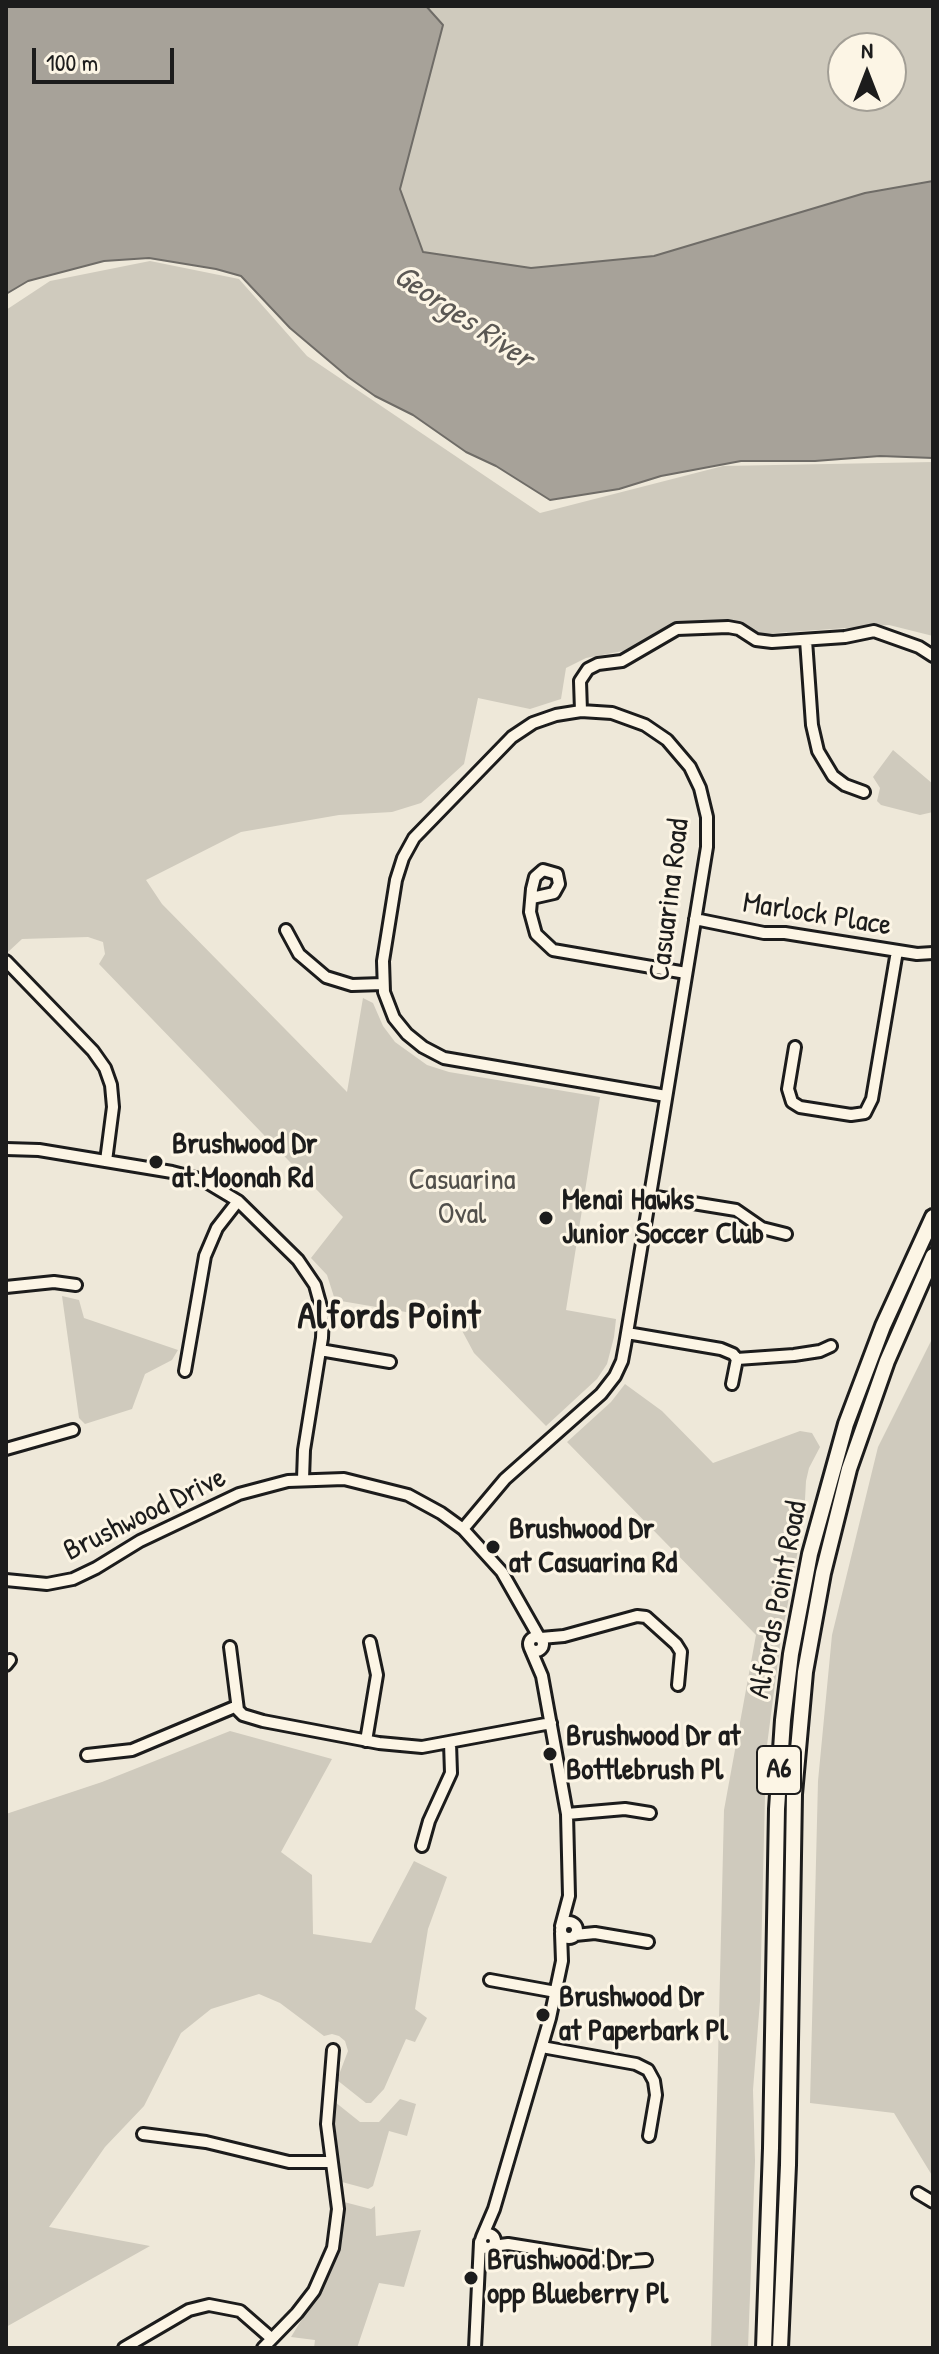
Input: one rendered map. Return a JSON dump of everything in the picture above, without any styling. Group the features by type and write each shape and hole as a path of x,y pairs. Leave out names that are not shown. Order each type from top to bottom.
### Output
{"highway":[{"name":"Alfords Point Road","path":"764,2348 772,2137 777,1809 791,1654 810,1554 839,1445 879,1337 933,1217"},
{"name":"Alfords Point Road","path":"780,2348 788,2165 794,1794 805,1672 823,1573 849,1469 887,1361 933,1256"}],"street":[{"path":"581,711 580,681 588,669 598,664 622,661 672,631 728,627 739,629 761,641 845,637 874,631 919,647 933,656"},
{"path":"806,640 812,725 818,751 833,776 845,785 864,792"},
{"name":"Casuarina Road","path":"463,1529 505,1479 607,1388 619,1368 650,1196 695,919 708,828 704,798 696,778 676,748 645,725 612,713 581,711 544,718 512,737 414,838 403,858 396,880 384,951 383,984 390,1009 400,1026 433,1053 466,1063 666,1096"},
{"path":"532,898 532,927 553,950 686,973"},
{"name":"Marlock Place","path":"695,919 764,933 785,933 923,955 933,953"},
{"path":"286,930 299,954 326,977 352,985 383,984"},
{"path":"795,1047 788,1089 792,1102 800,1107 851,1115 861,1115 869,1109 897,951"},
{"path":"6,961 93,1051 105,1068 111,1085 113,1107 106,1161"},
{"path":"6,1149 39,1150 193,1177 238,1201 298,1260 315,1285 323,1314 304,1450 303,1479"},
{"path":"650,1196 736,1210 755,1225 786,1234"},
{"path":"185,1371 205,1256 217,1228 238,1201"},
{"path":"6,1287 54,1282 76,1285"},
{"path":"627,1333 721,1349 733,1354 737,1359 732,1384"},
{"path":"737,1359 794,1355 831,1346"},
{"path":"320,1350 390,1362"},
{"path":"6,1449 73,1430"},
{"name":"Brushwood Drive","path":"6,1580 47,1584 73,1579 140,1541 231,1498 272,1484 303,1479 359,1481 425,1503 463,1529 502,1572 538,1643 567,1814 569,1896 575,1931 562,1961 542,2047 494,2209 489,2242 479,2274 475,2348"},
{"path":"538,1643 630,1618 646,1617 681,1652 678,1685"},
{"path":"366,1741 377,1675 370,1642"},
{"path":"230,1647 237,1706 243,1715 263,1721 407,1746 450,1743 551,1723"},
{"path":"87,1755 132,1750 237,1706"},
{"path":"422,1846 429,1821 451,1773 450,1743"},
{"path":"567,1814 625,1809 650,1813"},
{"name":"Brushwood Drive","path":"562,1961 561,1929 569,1896"},
{"path":"561,1929 569,1922 575,1931 648,1942"},
{"path":"490,1980 556,1992"},
{"path":"542,2047 636,2064 648,2070 656,2095 649,2136"},
{"path":"263,2348 314,2291 333,2248 338,2209 337,2185 327,2124 333,2050"},
{"path":"143,2134 206,2142 289,2162 331,2162"},
{"path":"918,2193 933,2202"},
{"path":"489,2242 620,2262 646,2260"},
{"path":"124,2348 189,2310 209,2305 240,2311 271,2338"}],"green space":[{"path":"426,6 933,6 933,181 865,193 654,256 531,268 423,252 400,189 443,26"},
{"name":"Casuarina Oval","path":"150,261 239,279 307,356 540,513 723,466 933,462 933,636 889,625 762,634 737,621 675,624 623,651 586,658 566,668 561,699 530,709 478,698 464,764 421,803 392,812 339,815 241,832 146,880 162,904 347,1092 363,998 373,1003 383,1026 395,1042 427,1065 449,1072 600,1097 566,1310 616,1319 614,1337 607,1364 597,1379 546,1426 474,1353 459,1325 465,1322 335,1300 327,1275 311,1258 343,1217 99,964 105,954 103,942 88,937 22,939 6,951 6,310 50,281"},
{"path":"893,750 933,784 933,812 920,815 881,805 877,801 880,788 873,777"},
{"path":"62,1296 79,1300 84,1318 178,1350 172,1360 145,1374 132,1409 85,1424 79,1418"},
{"path":"933,1337 933,2177 894,2113 810,2103 818,1781 832,1635 878,1447"},
{"path":"625,1384 662,1411 713,1463 800,1431 812,1433 820,1447 806,1481 804,1518 780,1645 766,1753 760,2001 753,2090 755,2161 748,2348 711,2348 724,1810 756,1635 567,1442 611,1402"},
{"path":"230,1731 332,1759 281,1852 312,1875 313,1934 371,1943 414,1861 447,1877 428,1929 415,2009 427,2018 415,2042 406,2039 384,2089 371,2103 366,2103 337,2080 348,2051 345,2041 339,2036 324,2036 280,2003 259,1994 211,2009 181,2033 144,2106 105,2147 49,2227 150,2246 6,2327 6,1814 102,1782"},
{"path":"400,2099 416,2104 407,2136 389,2131 373,2186 368,2189 342,2182 332,2132 335,2102 360,2122 379,2122"},
{"path":"344,2202 371,2209 375,2206 376,2236 421,2230 404,2287 379,2283 357,2348 314,2348 315,2340 291,2337 331,2272 341,2238"}],"water":[{"name":"Georges River","path":"6,6 426,6 443,25 400,189 423,252 531,268 654,256 865,193 933,181 933,458 880,456 815,461 741,461 661,476 619,489 550,500 496,466 466,452 413,415 375,396 348,377 290,328 241,276 149,258 104,261 28,281 6,294"}],"place":[{"name":"Brushwood Dr at Moonah Rd","path":"156,1162"},
{"name":"Menai Hawks Junior Soccer Club","path":"546,1218"},
{"name":"Brushwood Dr at Casuarina Rd","path":"493,1547"},
{"name":"Brushwood Dr at Bottlebrush Pl","path":"550,1754"},
{"name":"Brushwood Dr at Paperbark Pl","path":"543,2015"},
{"name":"Brushwood Dr opp Blueberry Pl","path":"471,2278"}],"district":[{"name":"Alfords Point","path":"389,1318"}]}
